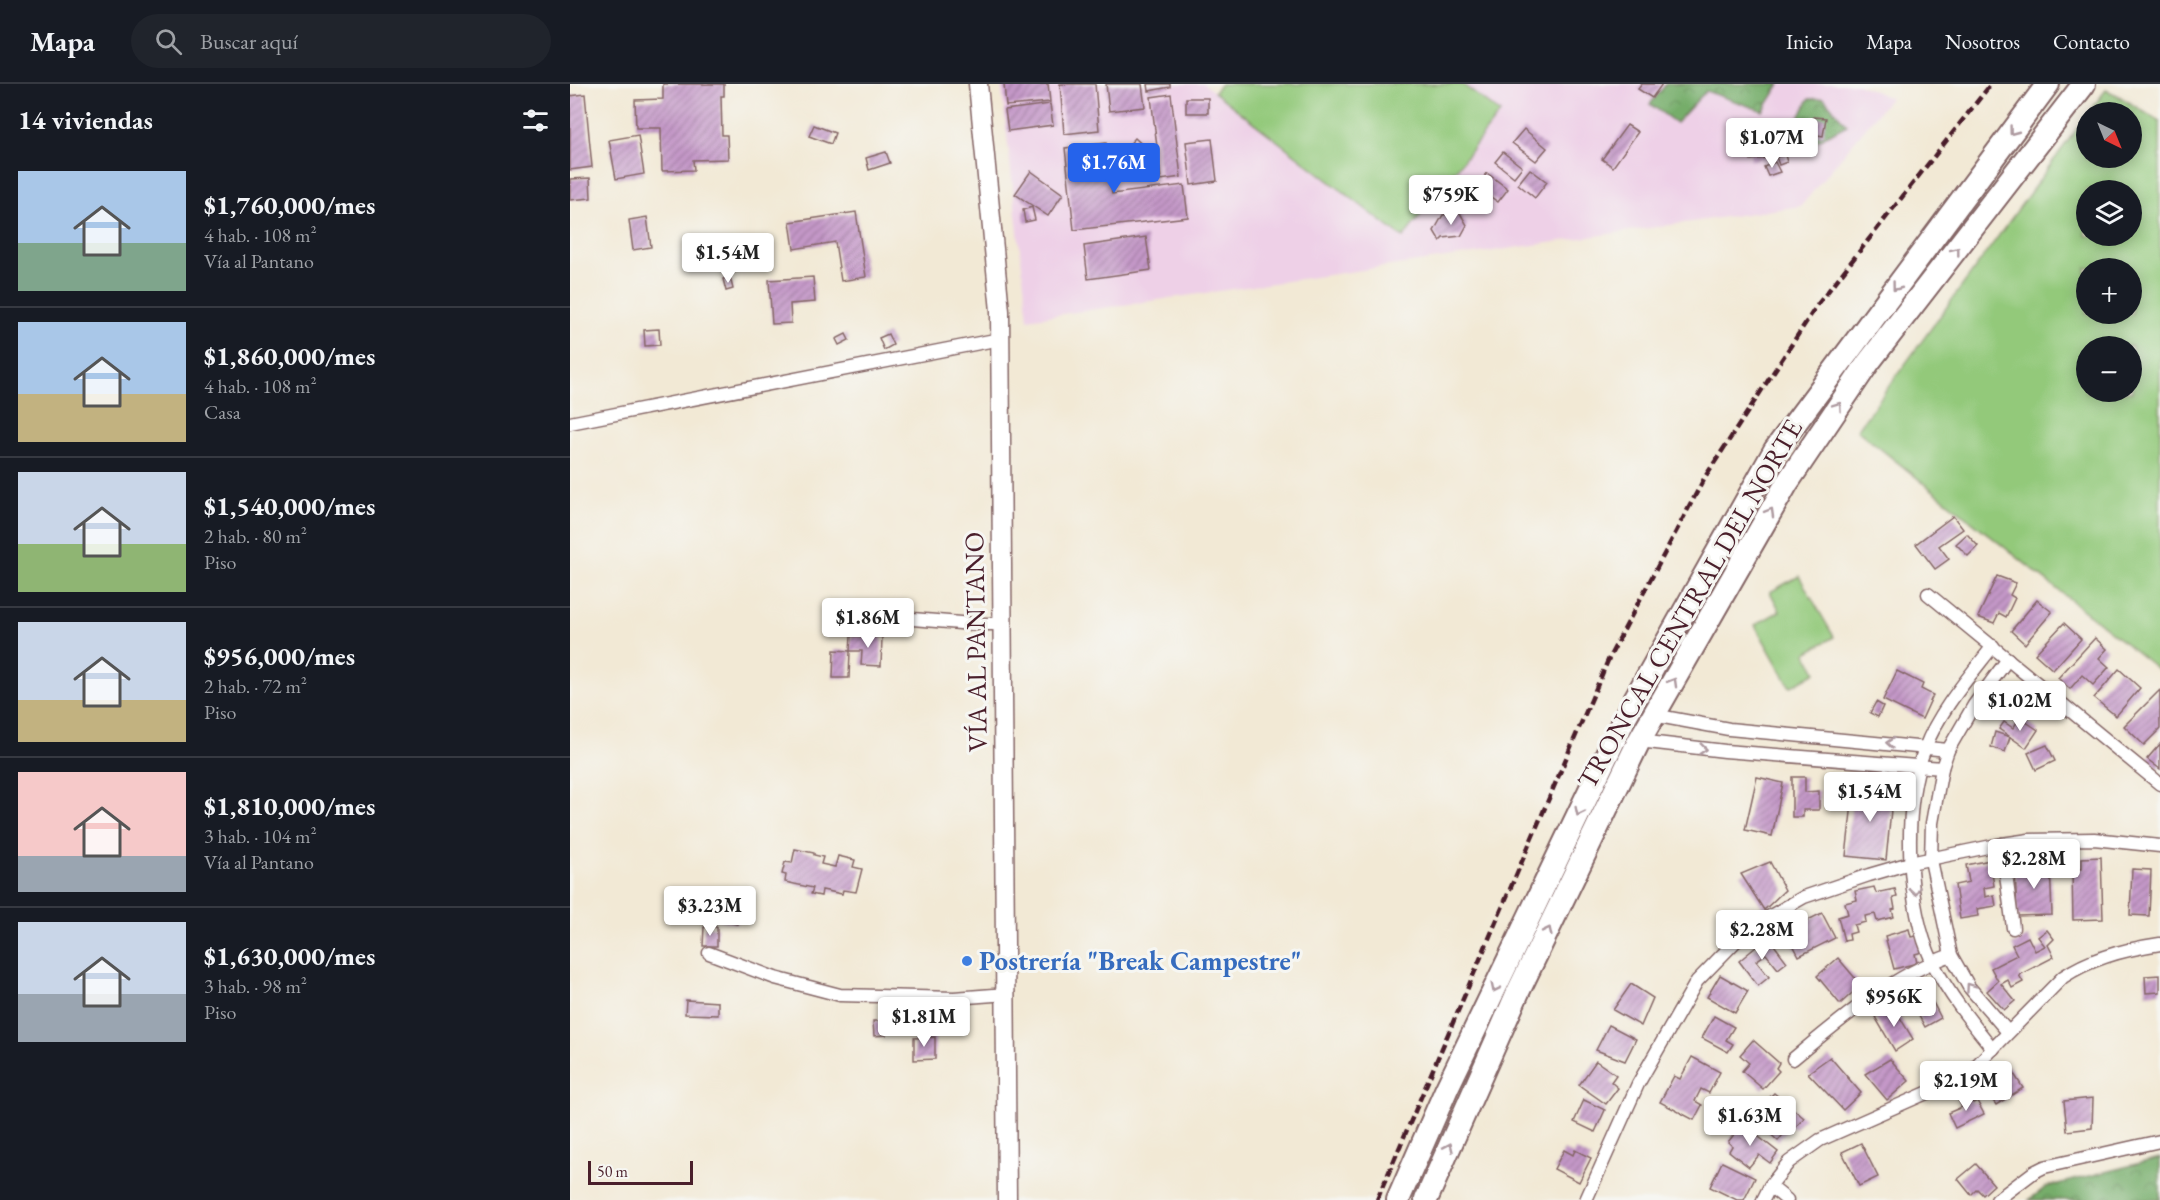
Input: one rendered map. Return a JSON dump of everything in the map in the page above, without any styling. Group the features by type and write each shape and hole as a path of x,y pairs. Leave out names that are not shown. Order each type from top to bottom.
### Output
{"highway":[{"name":"TRONCAL CENTRAL DEL NORTE","path":"1398,1200 1447,1088 1626,715 1775,450 2048,84"},
{"name":"TRONCAL CENTRAL DEL NORTE","path":"1426,1200 1518,992 1639,741 1805,454 1868,363 2084,84"}],"main road":[{"name":"VÍA AL PANTANO","path":"978,84 1000,311 1007,1200"}],"street":[{"path":"570,423 1000,339"},
{"path":"1928,594 2160,784"},
{"path":"877,616 972,624 1003,624"},
{"path":"1993,646 1955,693 1925,747 1919,766 1911,813 1910,863 1919,918 1932,962 1958,1007 1993,1049"},
{"path":"2008,659 1974,705 1948,750 1942,768 1932,823 1931,860 1951,955 1969,987 2008,1032"},
{"path":"1653,715 1729,729 1948,750"},
{"path":"1793,756 1796,735"},
{"path":"1639,741 1942,768"},
{"path":"1586,1200 1638,1084 1697,981 1736,941 1767,918 1804,897 1910,863 2002,844 2030,840 2094,838 2160,846"},
{"path":"2002,844 2013,928"},
{"path":"1763,1200 1770,1186 1789,1162 1820,1140 1947,1084 1973,1069 2063,977 2078,966 2097,959 2160,944"},
{"path":"709,952 775,978 840,995 954,998 1007,994"},
{"path":"1792,1059 1884,988 1932,962 1951,955"},
{"path":"1997,1200 2044,1167 2160,1141"},
{"path":"1770,1186 1787,1200"}],"shaded area":[{"path":"1001,84 1204,84 1214,92 1221,84 1858,84 1890,98 1801,206 1028,319"}],"green space":[{"path":"1221,84 1462,84 1500,113 1403,238 1214,92"},
{"path":"1666,84 1780,84 1763,111 1706,91 1676,123 1650,104"},
{"path":"2106,90 2128,102 2097,102"},
{"path":"1824,98 1847,125 1795,152 1785,144 1809,99"},
{"path":"2142,111 2160,122 2160,671 1857,430 2076,130 2076,168 2142,168"},
{"path":"1799,576 1834,637 1806,653 1816,672 1790,687 1755,625 1780,611 1770,592"},
{"path":"2160,1158 2160,1200 2029,1200 2046,1187"}],"building":[{"path":"663,84 724,84 724,96 721,96 722,135 727,135 728,159 693,160 694,170 662,171 661,128 636,128 635,100 663,99"},
{"path":"1004,84 1048,84 1050,102 1006,106"},
{"path":"1060,84 1095,84 1099,130 1064,134"},
{"path":"1106,84 1142,84 1145,107 1109,111"},
{"path":"1148,84 1170,84 1170,87 1149,91"},
{"path":"1642,84 1662,84 1652,98 1638,89"},
{"path":"585,94 592,167 570,170 570,96"},
{"path":"1171,94 1181,177 1161,180 1151,97"},
{"path":"1186,98 1208,98 1208,113 1186,113"},
{"path":"1050,104 1053,125 1008,131 1005,110"},
{"path":"1813,117 1826,118 1823,136 1811,134"},
{"path":"814,125 835,133 831,144 809,136"},
{"path":"1627,125 1638,132 1613,167 1602,159"},
{"path":"1524,129 1547,148 1536,161 1512,143"},
{"path":"638,135 644,174 616,179 609,140"},
{"path":"1135,138 1150,152 1138,164 1124,150"},
{"path":"1212,139 1217,181 1191,185 1186,142"},
{"path":"1106,143 1112,194 1184,185 1188,217 1074,230 1065,148"},
{"path":"1765,144 1766,158 1751,160 1750,145"},
{"path":"886,152 890,163 869,170 866,158"},
{"path":"1503,152 1522,167 1514,177 1495,162"},
{"path":"1785,155 1787,162 1779,165 1776,157"},
{"path":"1775,162 1780,172 1768,176 1764,167"},
{"path":"1530,169 1547,182 1535,198 1518,184"},
{"path":"1031,171 1063,194 1048,216 1015,194"},
{"path":"1487,173 1508,189 1498,202 1477,187"},
{"path":"590,178 591,198 570,200 570,179"},
{"path":"1032,207 1035,220 1025,222 1023,210"},
{"path":"856,212 866,277 841,281 835,242 794,249 790,222"},
{"path":"1460,213 1467,225 1461,236 1443,238 1440,241 1434,231 1443,215"},
{"path":"647,217 651,247 633,250 629,220"},
{"path":"1146,237 1151,270 1088,279 1084,246"},
{"path":"730,277 733,289 726,291 723,279"},
{"path":"813,277 815,302 790,304 791,323 772,324 769,280"},
{"path":"659,329 660,345 645,346 644,330"},
{"path":"846,334 849,340 839,345 836,339"},
{"path":"888,334 893,345 884,350 879,338"},
{"path":"1953,516 1963,529 1939,546 1949,559 1935,569 1916,544"},
{"path":"1967,534 1978,546 1968,556 1956,544"},
{"path":"1997,576 2016,583 2010,595 2015,598 2006,617 1999,613 1994,623 1978,617"},
{"path":"2037,600 2052,612 2025,644 2011,631"},
{"path":"2064,623 2081,639 2053,670 2035,654"},
{"path":"851,636 882,637 881,666 861,665 862,651 850,651"},
{"path":"2095,638 2107,649 2099,658 2109,667 2093,685 2082,675 2070,689 2058,678"},
{"path":"834,650 850,651 849,678 833,678"},
{"path":"2119,669 2140,688 2116,716 2094,698"},
{"path":"1897,671 1923,684 1921,689 1933,695 1922,719 1883,700"},
{"path":"2160,690 2160,729 2144,745 2124,726"},
{"path":"1876,702 1883,706 1878,717 1870,713"},
{"path":"2020,718 2038,730 2026,748 1999,729 2004,722 2013,728"},
{"path":"1995,732 2010,737 2005,752 1991,747"},
{"path":"2160,744 2160,769 2147,759"},
{"path":"2047,745 2055,761 2036,770 2028,753"},
{"path":"1757,777 1783,783 1772,836 1745,830"},
{"path":"1792,777 1805,777 1805,792 1819,791 1819,810 1803,810 1803,817 1792,817"},
{"path":"1854,786 1893,790 1886,860 1846,856"},
{"path":"795,849 823,857 821,864 835,867 838,856 855,860 853,867 862,869 856,892 843,890 842,894 822,890 821,896 811,894 813,888 785,882 786,875 782,874 785,862 792,863"},
{"path":"2101,857 2103,919 2073,920 2072,869 2082,869 2082,858"},
{"path":"1990,860 1994,886 1984,888 1985,897 1994,895 1996,906 1977,909 1978,916 1960,919 1955,885 1969,882 1966,865"},
{"path":"1770,862 1785,890 1764,910 1741,874"},
{"path":"2050,864 2052,915 2017,916 2015,865"},
{"path":"2132,869 2151,870 2149,916 2130,915"},
{"path":"1874,887 1876,893 1895,889 1897,897 1893,898 1894,917 1877,921 1875,914 1865,916 1866,922 1854,925 1856,932 1849,934 1850,940 1844,941 1838,917 1848,914 1845,903 1857,900 1855,891"},
{"path":"727,893 744,898 737,924 720,920"},
{"path":"1822,913 1835,938 1799,956 1786,931"},
{"path":"704,927 717,927 717,946 703,946"},
{"path":"1909,929 1911,937 1917,936 1922,952 1915,954 1917,963 1894,969 1885,936"},
{"path":"2047,930 2054,939 2048,945 2054,957 2019,975 2023,982 2012,988 2008,980 2001,984 2015,1001 2004,1010 1987,991 1998,981 1991,968 2017,955 2012,945 2028,937 2035,951 2045,946 2038,937"},
{"path":"1768,937 1787,962 1778,969 1766,954 1756,961 1769,977 1758,986 1739,961"},
{"path":"1838,958 1861,985 1840,1004 1817,976"},
{"path":"1720,975 1748,991 1735,1013 1707,997"},
{"path":"2160,975 2160,992 2146,993 2145,976"},
{"path":"1631,984 1653,998 1641,1026 1613,1010"},
{"path":"1925,987 1941,1018 1925,1027 1908,996"},
{"path":"686,1000 718,1002 718,1015 685,1014"},
{"path":"1893,1006 1913,1039 1895,1051 1875,1017"},
{"path":"1714,1016 1734,1027 1726,1040 1733,1044 1728,1052 1702,1038"},
{"path":"873,1021 885,1021 886,1035 874,1036"},
{"path":"1609,1025 1636,1039 1625,1061 1596,1050"},
{"path":"935,1037 935,1059 914,1060 914,1038"},
{"path":"1753,1040 1779,1063 1776,1068 1779,1071 1763,1089 1742,1071 1749,1063 1740,1055"},
{"path":"1692,1057 1720,1072 1709,1093 1701,1089 1695,1101 1702,1105 1694,1120 1660,1102 1674,1076 1680,1079"},
{"path":"1830,1057 1861,1093 1843,1110 1808,1073"},
{"path":"1890,1059 1909,1081 1887,1100 1865,1074"},
{"path":"1596,1061 1616,1075 1611,1082 1618,1088 1606,1104 1579,1085"},
{"path":"2009,1066 2023,1088 1996,1105 1982,1084"},
{"path":"1774,1093 1804,1118 1794,1129 1790,1126 1778,1141 1763,1127 1773,1115 1762,1105"},
{"path":"1968,1094 1973,1103 1977,1101 1984,1114 1955,1128 1948,1113 1962,1107 1958,1099"},
{"path":"2093,1098 2092,1128 2067,1131 2064,1101"},
{"path":"1584,1100 1605,1110 1595,1132 1574,1122"},
{"path":"1740,1127 1748,1133 1750,1130 1778,1152 1770,1163 1759,1155 1749,1167 1729,1151 1732,1146 1728,1142"},
{"path":"1861,1143 1878,1177 1859,1186 1842,1152"},
{"path":"1564,1150 1573,1155 1575,1150 1591,1158 1579,1182 1554,1169"},
{"path":"1722,1162 1755,1178 1744,1200 1737,1200 1710,1187"},
{"path":"1976,1164 1994,1185 1983,1195 1977,1189 1971,1195 1958,1179"}],"railway":[{"path":"1377,1200 1609,658 1705,477 1818,304 1991,84"}],"place":[{"name":"Postrería \"Break Campestre\"","path":"967,961"}]}
